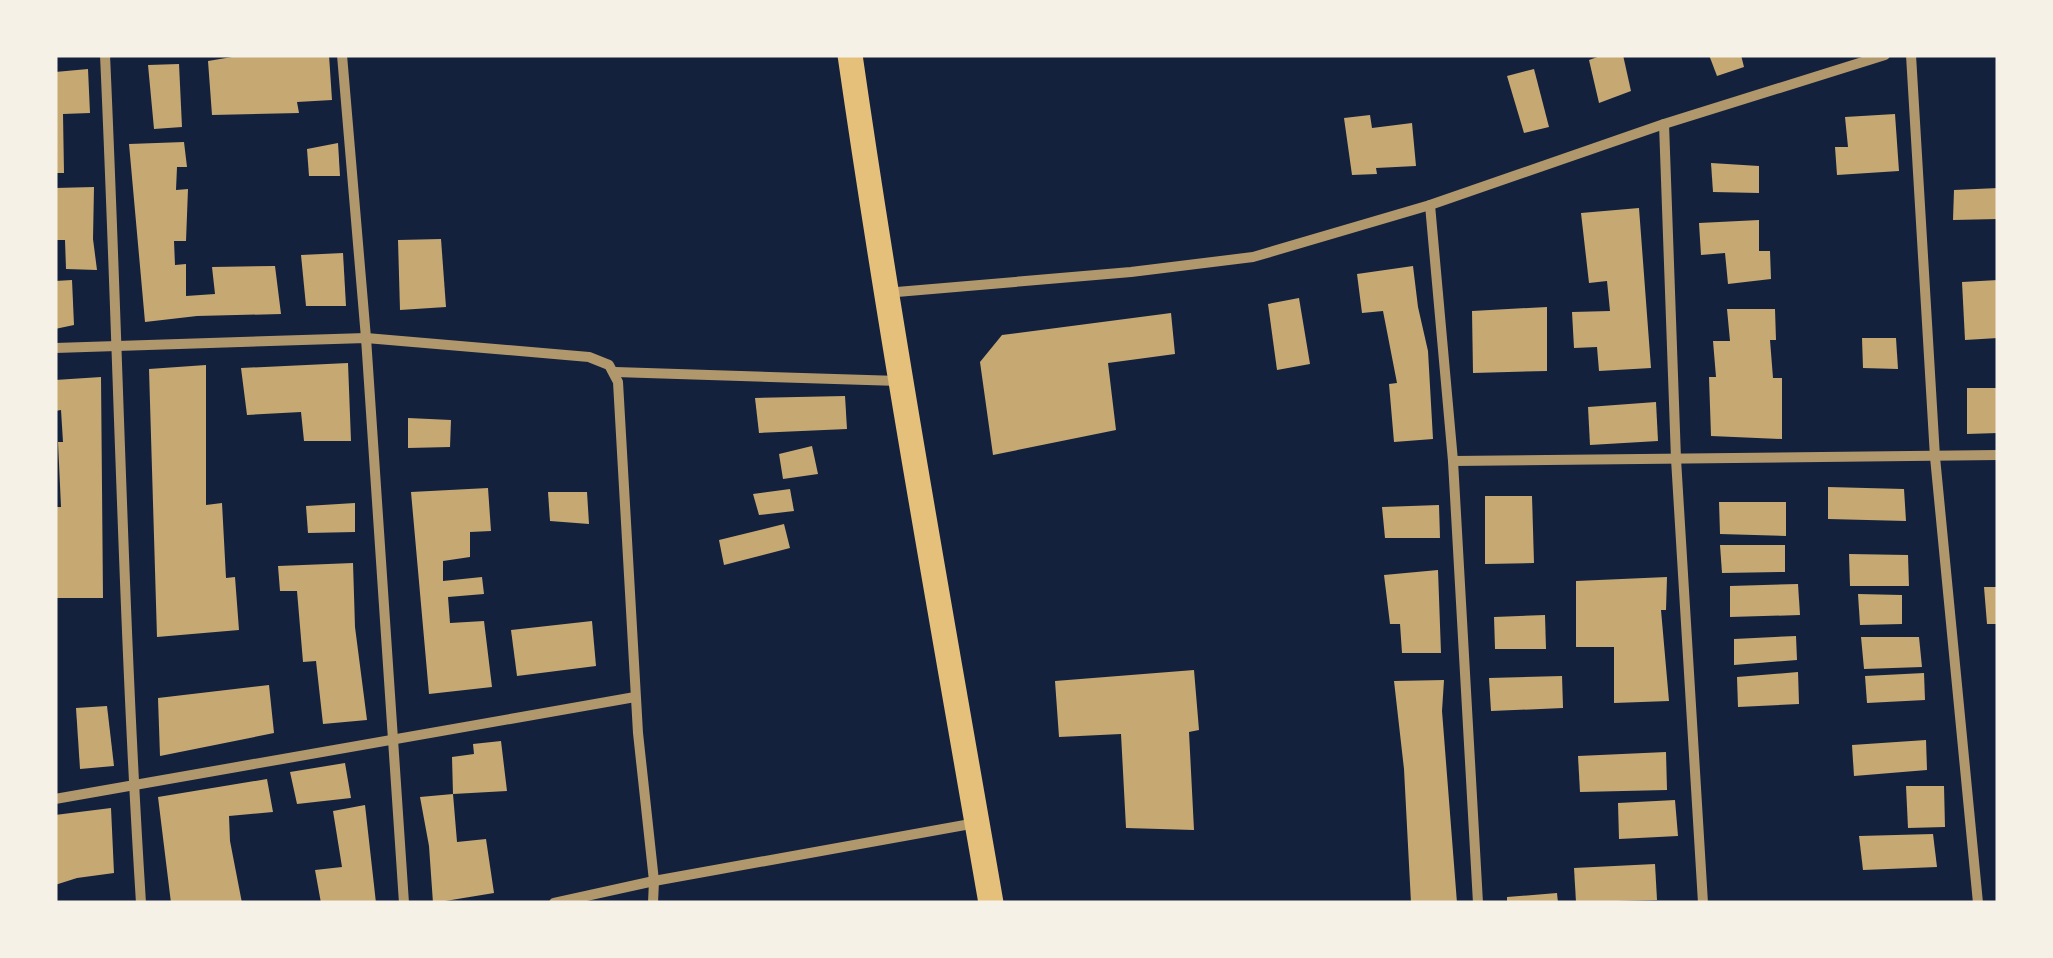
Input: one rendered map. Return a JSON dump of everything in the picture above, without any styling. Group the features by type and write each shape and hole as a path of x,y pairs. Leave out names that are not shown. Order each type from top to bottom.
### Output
{"highway":[{"path":"850,55 884,293 991,903"}],"street":[{"path":"104,55 141,903"},
{"path":"342,55 366,338 404,903"},
{"path":"884,293 1131,272 1254,257 1430,204 1664,124 1885,55"},
{"path":"1910,55 1935,457 1978,903"},
{"path":"1664,124 1676,459 1703,903"},
{"path":"1430,204 1453,461 1478,903"},
{"path":"55,348 366,338 589,357 610,365 615,372 654,903"},
{"path":"615,372 902,382"},
{"path":"1453,461 1998,455"},
{"path":"55,799 636,697"},
{"path":"554,903 977,822"}],"building":[{"path":"329,55 332,100 297,102 299,113 212,115 208,61"},
{"path":"1623,55 1631,91 1599,103 1589,60"},
{"path":"1709,55 1741,55 1744,67 1717,76"},
{"path":"179,64 182,127 154,129 148,65"},
{"path":"88,69 90,113 63,114 64,173 55,173 55,72"},
{"path":"1534,69 1549,127 1524,133 1507,76"},
{"path":"1895,114 1899,171 1837,175 1835,147 1848,147 1845,117"},
{"path":"1370,115 1372,128 1412,123 1416,166 1376,168 1377,174 1352,175 1344,118"},
{"path":"184,142 187,167 177,167 176,190 188,189 186,241 174,241 175,265 186,264 186,296 215,294 212,267 275,266 281,314 145,322 129,144"},
{"path":"338,143 340,176 309,176 307,149"},
{"path":"1711,163 1759,166 1759,193 1713,192"},
{"path":"94,187 97,270 66,269 65,240 55,240 55,188"},
{"path":"1998,188 1998,219 1953,220 1954,190"},
{"path":"1639,208 1651,368 1599,371 1597,347 1574,348 1572,312 1610,311 1607,281 1589,283 1581,213"},
{"path":"1759,220 1759,251 1770,251 1771,279 1728,284 1725,253 1701,255 1699,223"},
{"path":"441,239 446,307 400,310 398,240"},
{"path":"343,253 346,306 306,306 301,255"},
{"path":"1413,266 1428,351 1433,439 1394,442 1389,384 1397,383 1383,311 1362,313 1357,274"},
{"path":"72,280 74,325 55,329 55,281"},
{"path":"1998,280 1998,338 1965,340 1962,282"},
{"path":"1299,298 1310,364 1277,370 1268,304"},
{"path":"1547,307 1547,371 1473,373 1472,311"},
{"path":"1727,309 1775,309 1776,340 1770,340 1773,378 1782,378 1782,439 1711,436 1709,377 1716,377 1713,341 1730,341"},
{"path":"1171,313 1175,354 1108,363 1116,430 993,455 980,362 1002,335"},
{"path":"1862,338 1896,338 1898,369 1863,368"},
{"path":"348,363 351,441 304,441 301,412 247,415 241,368"},
{"path":"206,365 206,505 222,503 226,578 235,577 239,630 157,637 149,369"},
{"path":"101,377 103,598 55,598 55,507 61,507 58,442 63,442 61,410 55,411 55,380"},
{"path":"1967,388 1998,388 1998,433 1967,434"},
{"path":"845,396 847,429 759,433 755,398"},
{"path":"1656,402 1658,441 1590,445 1588,407"},
{"path":"408,418 451,420 450,447 408,448"},
{"path":"812,446 818,474 783,479 779,454"},
{"path":"1828,487 1904,489 1906,521 1828,519"},
{"path":"488,488 491,531 470,532 470,557 443,561 443,581 482,577 484,594 448,597 450,623 484,621 492,687 429,694 411,492"},
{"path":"790,489 794,511 759,515 753,494"},
{"path":"548,492 587,492 589,524 550,521"},
{"path":"1485,496 1532,496 1534,563 1485,564"},
{"path":"1719,502 1786,502 1786,536 1720,534"},
{"path":"355,503 355,532 308,533 306,506"},
{"path":"1439,505 1440,538 1385,538 1382,507"},
{"path":"784,524 790,548 724,565 719,540"},
{"path":"1720,545 1785,545 1785,572 1722,573"},
{"path":"1849,554 1908,555 1909,586 1850,586"},
{"path":"353,563 355,627 367,720 323,724 316,661 303,662 297,591 280,591 278,566"},
{"path":"1438,570 1441,653 1402,653 1400,624 1390,624 1384,575"},
{"path":"1667,577 1666,610 1661,610 1669,701 1614,703 1614,647 1576,647 1576,581"},
{"path":"1798,584 1800,615 1730,617 1730,586"},
{"path":"1984,587 1998,587 1998,624 1987,624"},
{"path":"1858,594 1902,595 1902,624 1860,625"},
{"path":"1545,615 1546,649 1495,649 1494,617"},
{"path":"592,621 596,666 517,676 511,630"},
{"path":"1796,636 1797,660 1734,665 1734,639"},
{"path":"1861,637 1919,637 1922,667 1864,669"},
{"path":"1194,670 1199,730 1189,732 1194,830 1126,828 1121,734 1059,737 1055,681"},
{"path":"1798,672 1799,704 1738,707 1737,677"},
{"path":"1924,673 1925,700 1867,703 1865,676"},
{"path":"1562,676 1563,708 1491,711 1489,678"},
{"path":"1444,680 1442,711 1457,903 1411,903 1404,769 1394,681"},
{"path":"269,685 274,733 160,756 158,698"},
{"path":"107,706 114,766 80,769 76,708"},
{"path":"1926,740 1927,770 1854,776 1852,745"},
{"path":"501,741 507,791 453,794 452,757 474,754 473,744"},
{"path":"1666,752 1667,790 1580,792 1578,756"},
{"path":"345,763 351,798 297,804 290,772"},
{"path":"267,779 273,812 229,816 242,903 171,903 158,797"},
{"path":"1906,786 1944,786 1945,827 1908,828"},
{"path":"453,794 457,842 486,839 494,893 433,903 420,797"},
{"path":"1675,800 1678,836 1619,839 1618,803"},
{"path":"365,805 376,903 321,903 315,870 342,867 333,811"},
{"path":"111,808 114,873 55,885 55,815"},
{"path":"1933,834 1937,867 1863,870 1859,836"},
{"path":"1655,864 1657,900 1576,902 1574,868"},
{"path":"1557,893 1558,903 1507,903 1507,897"}]}
